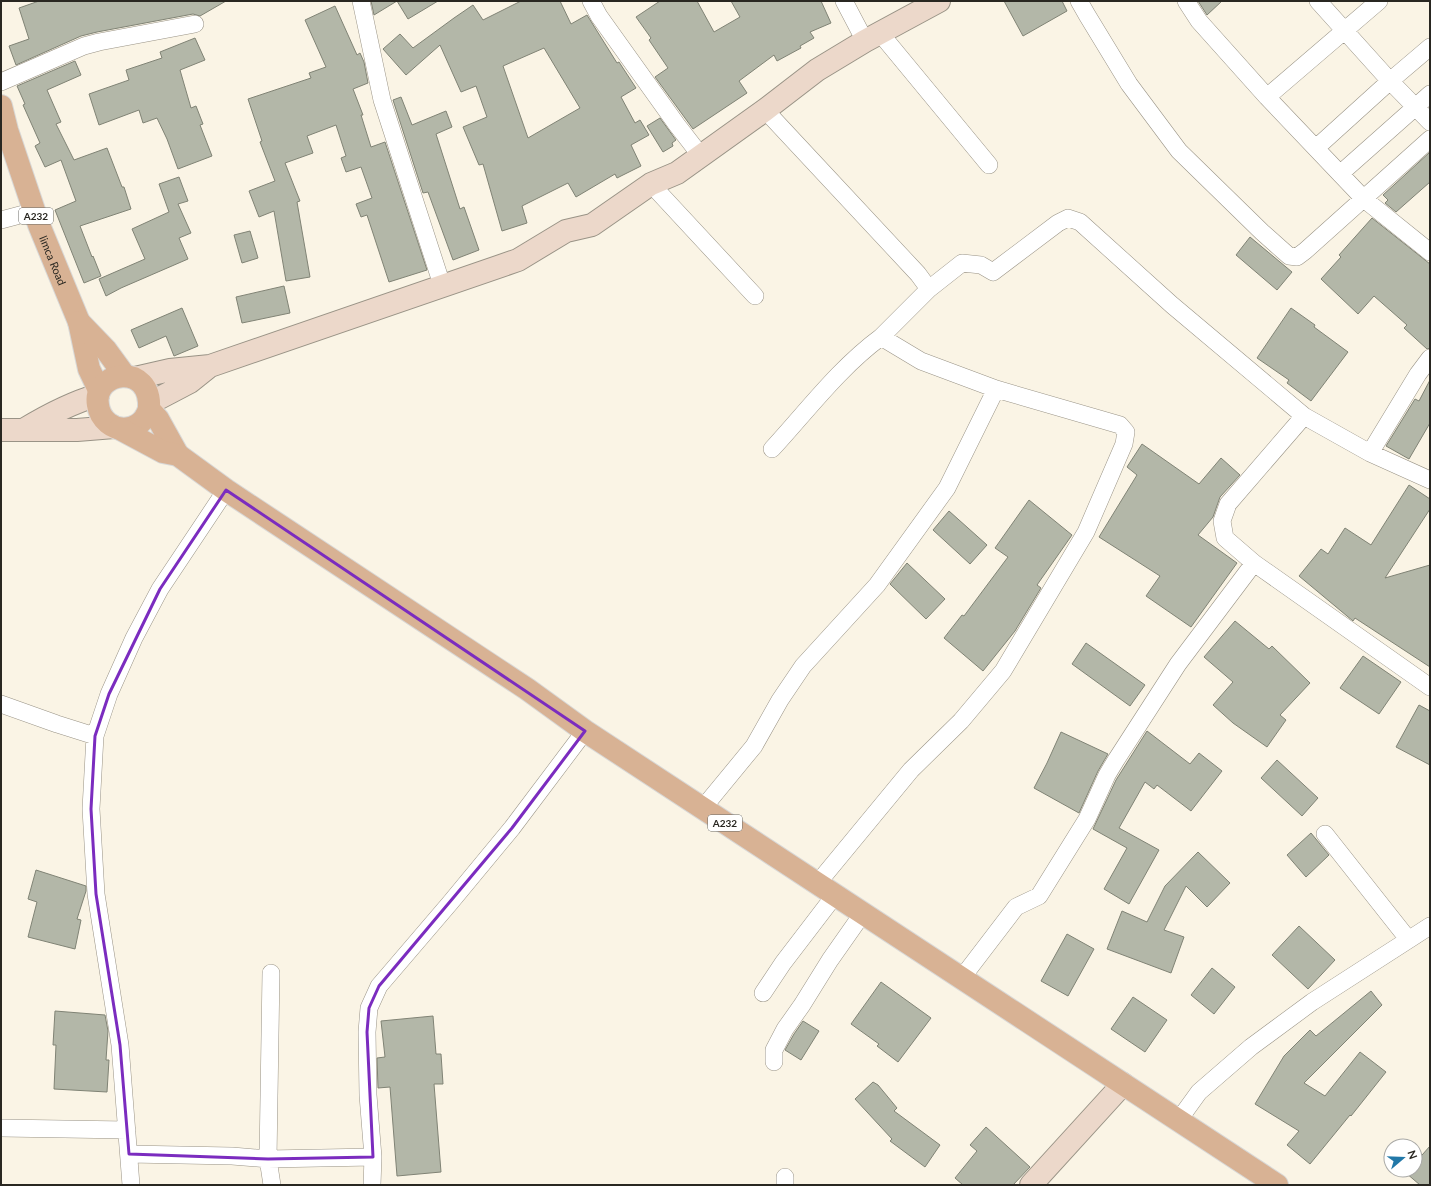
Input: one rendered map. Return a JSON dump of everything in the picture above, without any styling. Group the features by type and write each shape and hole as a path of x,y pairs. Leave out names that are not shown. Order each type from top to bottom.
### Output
{"main road":[{"path":"22,430 52,412 98,393 107,382 116,377 130,377 170,370 210,366 484,273 518,260 566,230 592,225 651,184 677,173 765,110 817,70 939,1"},
{"name":"limca Road","path":"1,106 4,131 50,254 79,322 89,369 98,393"},
{"name":"limca Road","path":"79,322 130,377"},
{"path":"149,406 190,382 210,366"},
{"path":"1,430 77,430 129,428 138,425 144,419 149,406 147,391 142,383 130,377"},
{"path":"98,393 99,411 104,420 117,428"},
{"name":"A232","path":"149,406 178,455"},
{"name":"A232","path":"117,428 163,452 178,455 226,490 526,689 585,731 1277,1185"},
{"path":"1031,1185 1123,1084"}],"street":[{"path":"361,1 382,100 442,286"},
{"path":"591,1 598,16 701,156"},
{"path":"844,1 873,37 989,165"},
{"path":"1079,1 1129,84 1179,151 1262,232 1289,256 1297,257 1305,251 1430,139"},
{"path":"1186,1 1199,21 1267,97 1364,199 1428,247"},
{"path":"1318,1 1346,30 1390,81 1430,122"},
{"path":"1267,97 1379,1"},
{"path":"1,82 84,46 195,24"},
{"path":"1316,148 1430,47"},
{"path":"1340,173 1430,94"},
{"path":"765,110 918,274 929,289"},
{"path":"651,184 755,296"},
{"path":"1,220 35,211"},
{"path":"772,449 865,349 881,337 929,289 962,263 981,265 993,272 1058,223 1068,218 1080,222 1178,310 1304,416 1370,453 1430,480"},
{"path":"763,993 783,963 816,921 826,889 911,770 961,721 1003,670 1086,532 1124,444 1126,432 1120,425 996,389 921,361 881,337"},
{"path":"1370,453 1418,374 1430,358"},
{"path":"703,808 754,746 780,700 803,666 877,585 947,488 996,389"},
{"path":"1304,416 1228,504 1222,522 1225,538 1254,563 1430,687"},
{"path":"132,1185 120,1045 96,894 91,809 96,736 109,694 134,638 160,589 226,490"},
{"path":"961,979 1016,907 1039,896 1087,819 1107,775 1178,664 1254,563"},
{"path":"1,704 56,724 96,736"},
{"path":"372,1185 373,1157 368,1095 367,1032 369,1008 379,986 512,828 585,731"},
{"path":"1325,834 1408,940"},
{"path":"774,1062 774,1050 785,1029 863,913"},
{"path":"1178,1121 1199,1092 1251,1047 1312,1002 1430,926"},
{"path":"271,973 268,1159 272,1185"},
{"path":"1,1128 127,1130"},
{"path":"129,1154 232,1156 268,1159 373,1157"}],"highlighted area":[{"path":"226,490 585,731 512,828 379,986 369,1008 367,1032 373,1157 268,1159 129,1154 120,1045 96,894 91,809 95,736 109,694 160,589"}],"building":[{"path":"39,1 226,1 200,16 193,14 81,36 16,65 9,46 29,39 19,8"},
{"path":"371,1 397,1 374,15"},
{"path":"397,1 438,1 408,19"},
{"path":"521,1 560,1 571,24 587,15 617,63 619,62 636,88 621,97 635,123 640,120 649,135 631,145 641,166 617,178 615,174 576,197 568,183 522,206 527,223 502,231 483,164 479,165 463,127 487,117 476,86 461,92 440,45 406,75 383,49 400,34 413,48 473,5 483,20","holes":["544,48 580,108 528,138 503,66"]},
{"path":"660,1 697,1 714,32 740,17 731,1 821,1 831,23 810,32 814,38 800,46 801,48 777,61 774,55 739,81 747,93 693,129 655,77 668,68 649,40 651,38 636,17"},
{"path":"1004,1 1062,1 1067,11 1023,36"},
{"path":"1198,1 1222,1 1207,15"},
{"path":"335,6 357,55 360,53 364,62 368,83 353,89 363,115 361,115 371,147 385,142 427,270 389,282 367,215 361,217 356,204 372,198 361,167 346,172 341,158 346,156 336,125 307,136 313,153 285,163 300,201 297,202 310,277 286,281 274,211 259,217 249,191 275,181 260,142 262,141 248,99 311,78 309,73 326,67 305,20"},
{"path":"195,38 205,60 180,70 191,108 196,106 203,124 200,125 212,156 178,169 167,139 157,118 143,123 139,110 99,125 89,94 129,80 126,70 162,58 160,52"},
{"path":"75,61 81,75 47,90 61,122 56,124 74,160 107,148 122,187 124,187 131,209 80,226 101,276 84,283 55,210 76,201 61,160 45,167 35,146 40,143 23,105 25,104 17,86"},
{"path":"401,97 412,125 446,111 452,127 436,134 460,209 464,207 479,250 453,260 428,192 423,193 393,100"},
{"path":"660,118 676,140 672,143 673,146 663,152 647,126"},
{"path":"1430,152 1430,182 1396,212 1385,203 1388,200 1383,195"},
{"path":"179,177 188,201 178,204 191,233 179,238 188,259 106,296 99,279 145,259 132,229 169,212 159,184"},
{"path":"1372,218 1430,264 1430,348 1427,349 1404,328 1407,325 1374,296 1358,314 1321,279 1341,257 1339,255"},
{"path":"250,231 258,258 242,263 234,235"},
{"path":"1250,237 1292,272 1277,290 1236,255"},
{"path":"284,286 290,313 242,323 236,297"},
{"path":"182,308 198,346 174,356 166,336 139,348 131,330"},
{"path":"1291,308 1315,325 1314,327 1348,352 1311,401 1287,383 1289,380 1257,358"},
{"path":"1430,380 1430,423 1409,459 1386,446 1415,399 1419,401"},
{"path":"1142,444 1199,484 1221,458 1240,475 1220,497 1213,517 1198,535 1237,563 1191,627 1146,596 1160,576 1099,537 1137,475 1127,467"},
{"path":"1409,485 1430,499 1430,509 1385,578 1430,565 1430,667 1355,618 1353,621 1299,576 1321,549 1328,554 1345,528 1371,545"},
{"path":"1029,500 1072,535 1037,585 1041,588 1015,631 983,671 944,638 962,615 964,616 1008,557 995,548"},
{"path":"949,511 987,545 970,564 933,530"},
{"path":"907,563 945,599 926,619 890,584"},
{"path":"1235,621 1269,649 1272,646 1310,683 1280,715 1286,720 1267,747 1233,723 1213,705 1233,682 1204,657"},
{"path":"1086,643 1145,685 1130,706 1072,664"},
{"path":"1363,656 1401,682 1379,714 1340,688"},
{"path":"1419,705 1430,711 1430,765 1396,747"},
{"path":"1147,731 1190,764 1199,753 1222,771 1191,811 1157,785 1154,789 1145,782 1119,828 1159,850 1129,904 1104,889 1127,848 1093,829 1116,780"},
{"path":"1061,732 1108,754 1098,771 1079,813 1034,788"},
{"path":"1277,760 1318,798 1302,816 1261,778"},
{"path":"1311,833 1329,855 1306,877 1287,855"},
{"path":"1198,852 1230,883 1207,907 1186,886 1164,930 1184,937 1171,973 1107,949 1122,911 1147,922 1165,886"},
{"path":"36,870 86,886 86,891 77,919 81,920 75,949 28,937 37,902 28,899"},
{"path":"1299,926 1335,960 1308,989 1272,955"},
{"path":"1067,934 1094,949 1068,996 1041,981"},
{"path":"1212,968 1235,987 1214,1014 1191,995"},
{"path":"881,982 931,1018 898,1062 877,1046 879,1044 851,1024"},
{"path":"1371,991 1382,1005 1304,1083 1325,1096 1360,1052 1386,1072 1310,1164 1287,1145 1299,1131 1255,1104 1284,1056 1310,1030 1316,1036"},
{"path":"1133,997 1167,1020 1145,1052 1111,1029"},
{"path":"55,1011 105,1015 108,1031 106,1060 109,1060 107,1092 54,1089 56,1045 53,1045"},
{"path":"433,1016 436,1054 441,1054 443,1084 434,1084 441,1172 397,1176 390,1087 378,1088 377,1058 385,1057 381,1021"},
{"path":"803,1021 819,1031 801,1060 785,1050"},
{"path":"873,1082 878,1085 897,1108 894,1111 940,1145 925,1167 890,1141 892,1139 855,1099"},
{"path":"986,1127 1030,1167 1013,1185 963,1185 955,1178 977,1151 970,1145"},
{"path":"1430,1146 1430,1185 1420,1185 1412,1178 1423,1178 1423,1154"}]}
